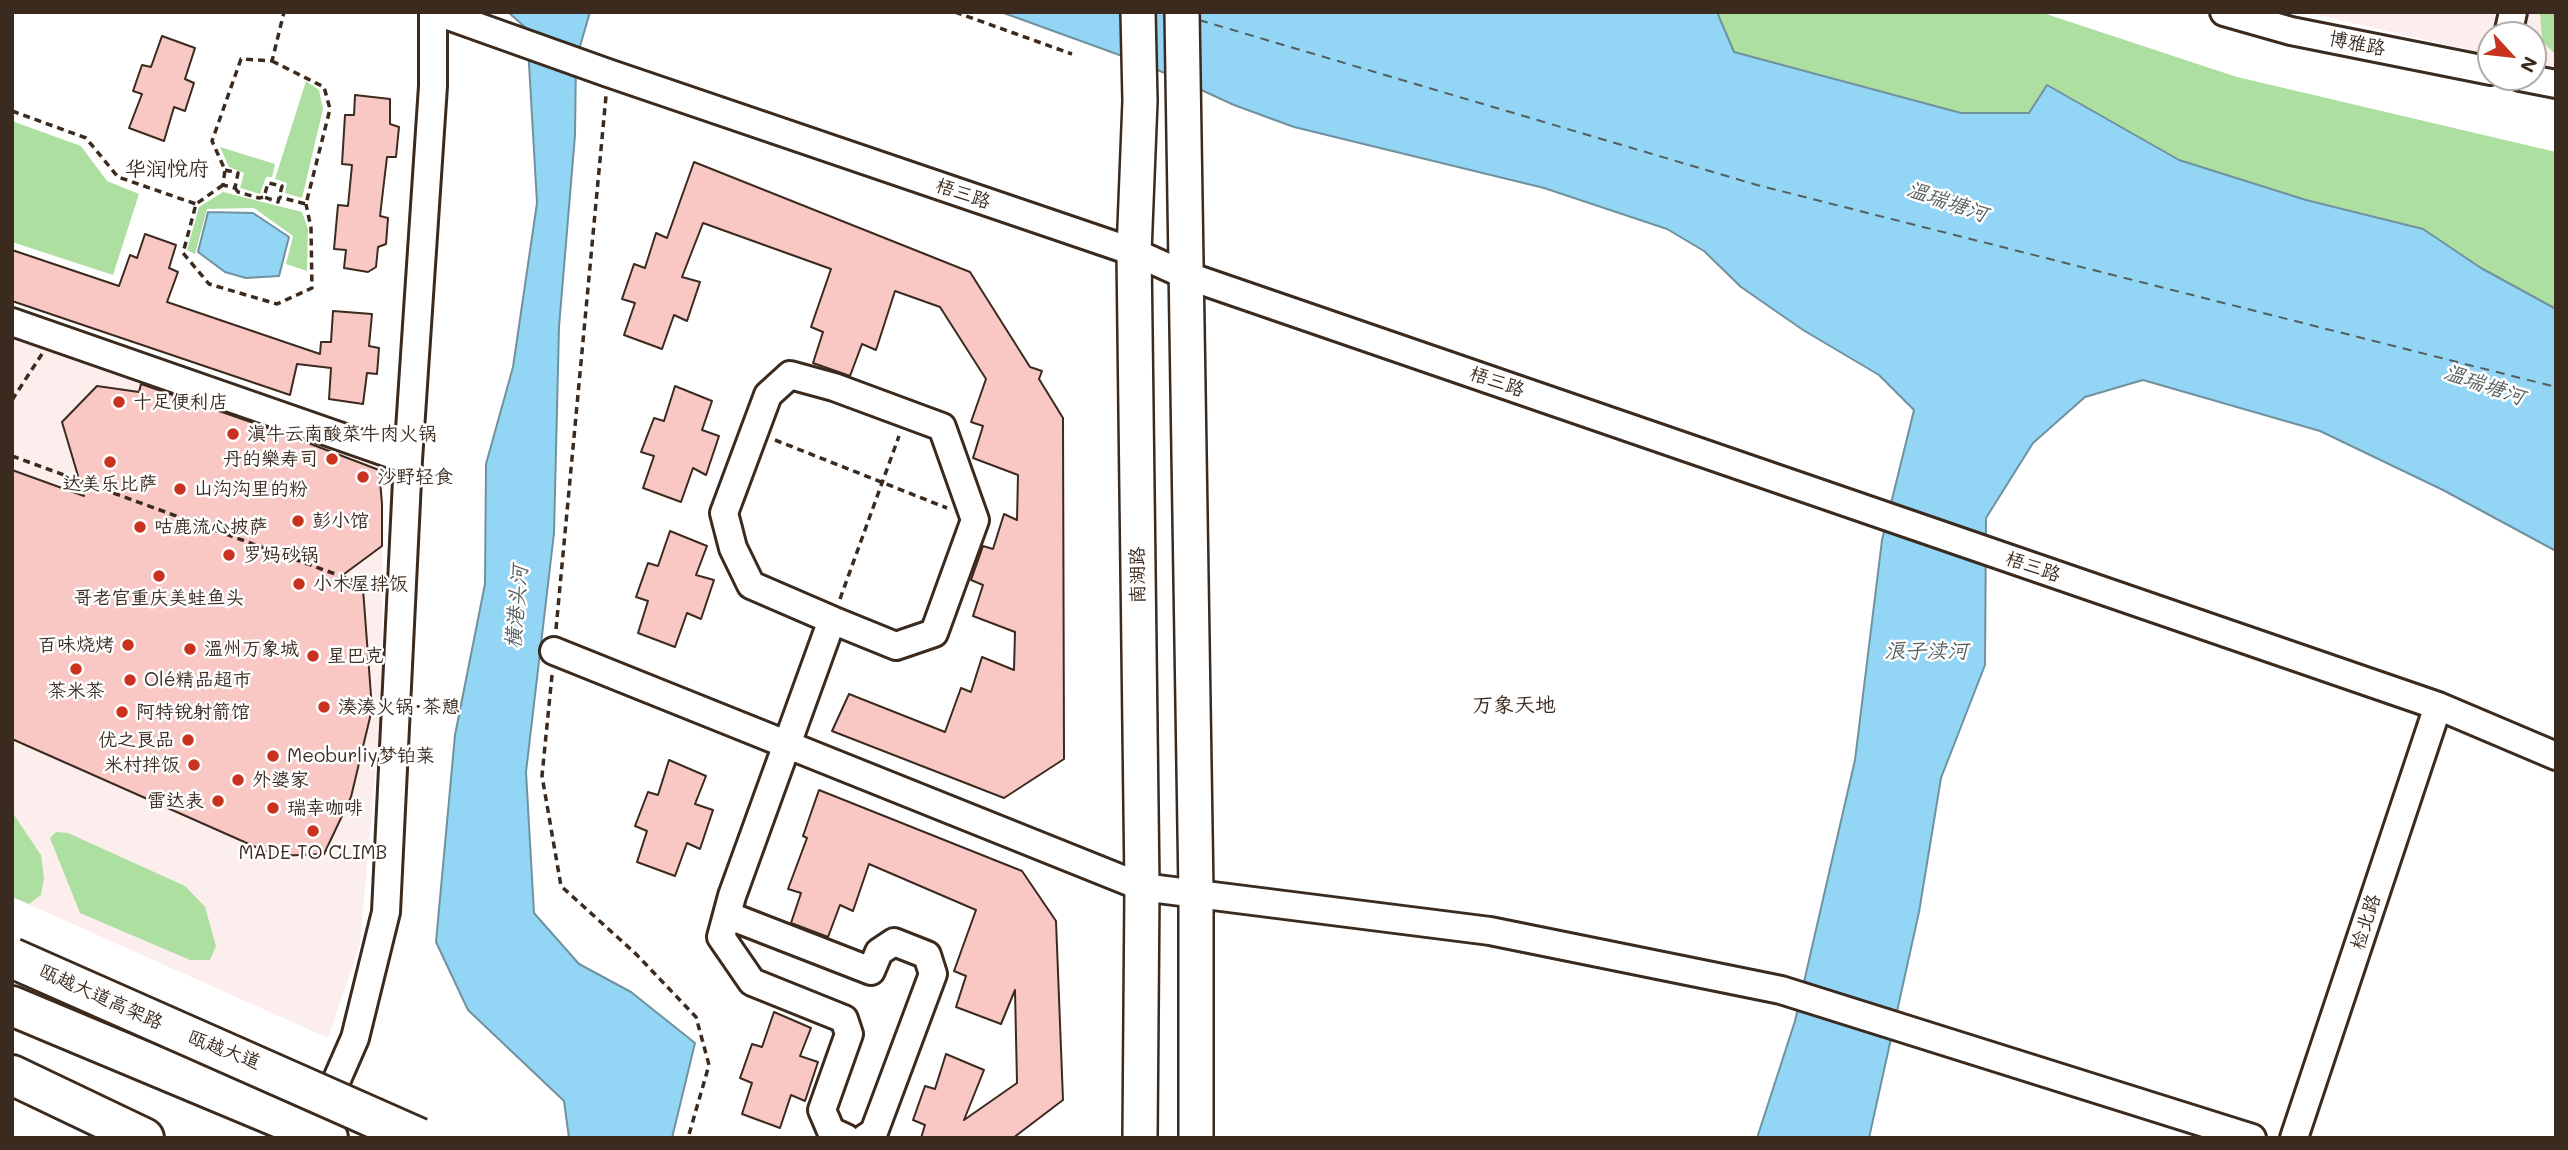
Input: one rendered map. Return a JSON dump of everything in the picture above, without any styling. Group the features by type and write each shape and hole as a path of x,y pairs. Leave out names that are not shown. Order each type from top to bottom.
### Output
{"highway":[{"name":"瓯越大道高架路","path":"12,958 419,1138"},
{"name":"瓯越大道","path":"12,967 331,1093 433,1138"},
{"path":"12,1006 328,1138"},
{"path":"12,1075 144,1138"}],"main road":[{"name":"南湖路","path":"1138,12 1140,101 1134,252 1142,887 1140,1138"},
{"path":"1182,12 1196,892 1196,1138"}],"street":[{"name":"梧三路","path":"435,12 1134,252 1185,275 2438,706 2556,756"},
{"path":"331,1093 355,1038 386,912 408,460 433,86 435,12"},
{"name":"博雅路","path":"2224,12 2288,22 2477,68"},
{"path":"12,322 408,460"},
{"path":"790,375 834,387 907,414 942,427 975,520 934,633 896,646 751,585 733,548 724,513 768,395 790,375"},
{"path":"832,620 786,744 721,937 752,982 844,1019 849,1034 822,1110 831,1131 846,1138"},
{"path":"554,652 1142,887 1490,931 1781,990 2252,1138"},
{"name":"检北路","path":"2294,1138 2438,706"},
{"path":"727,915 871,971 879,952 894,943 927,955 933,974 874,1132 865,1138"}],"path":[{"path":"272,61 284,12"},
{"path":"955,12 1072,54"},
{"path":"241,59 272,61 324,87 330,109 306,204 311,228 312,288 277,304 209,284 183,253 196,204 223,185 225,170 212,141 241,59"},
{"path":"608,73 542,776 561,886 636,954 696,1017 709,1065 688,1138"},
{"path":"12,111 86,138 118,177 196,204"},
{"path":"225,170 238,173 235,188"},
{"path":"223,185 235,188 238,192 278,202 282,186 268,183 264,197"},
{"path":"279,197 306,204"},
{"path":"12,400 54,336"},
{"path":"832,620 907,414"},
{"path":"754,431 975,520"},
{"path":"12,456 402,598"}],"shaded area":[{"path":"2305,12 2556,12 2556,70 2547,68 2547,21 2477,21 2477,52"},
{"path":"12,309 383,439 382,699 360,944 328,1038 12,897"}],"green space":[{"path":"1717,12 2040,12 2237,77 2556,152 2556,309 2481,268 2423,229 2306,200 2179,160 2047,85 2029,113 1961,113 1734,52"},
{"path":"2540,12 2556,12 2556,55 2547,46 2547,21 2541,21"},
{"path":"306,81 319,90 323,109 302,198 285,193 287,183 275,179"},
{"path":"12,121 81,146 107,181 139,194 113,275 12,242"},
{"path":"220,147 275,164 272,177 266,177 260,194 240,188 244,173 229,167"},
{"path":"223,192 302,212 308,229 307,271 286,264 293,236 254,208 207,209 195,254 187,250 199,207"},
{"path":"12,812 41,855 44,878 41,895 29,904 12,897"},
{"path":"56,832 68,833 185,886 205,907 216,946 210,960 190,960 80,913 50,838"}],"water":[{"name":"横港头河","path":"508,12 590,12 576,60 575,135 559,327 554,533 526,772 534,913 579,964 631,992 695,1043 672,1138 569,1138 564,1101 468,1010 436,942 455,735 485,584 486,464 513,367 537,203 527,29"},
{"path":"1001,12 1717,12 1734,52 1961,113 2029,113 2047,85 2179,160 2306,200 2423,229 2481,268 2556,309 2556,551 2443,490 2320,431 2143,380 2085,397 2033,443 1986,518 1985,665 1941,778 1919,912 1869,1138 1757,1138 1795,1021 1855,760 1882,540 1914,410 1879,375 1803,330 1741,287 1704,251 1667,229 1544,188 1294,127 1234,105 1147,65"},
{"path":"208,212 253,213 289,237 279,276 246,278 225,272 198,252"}],"building":[{"path":"162,36 195,48 185,79 194,83 185,111 174,107 164,141 129,128 142,94 133,91 142,65 151,67"},
{"path":"355,95 390,99 390,124 399,127 396,157 387,157 380,216 388,218 386,244 378,247 376,267 368,272 344,268 346,250 334,249 338,205 348,206 352,165 342,164 345,115 354,115"},
{"path":"694,162 970,272 1030,367 1042,371 1039,379 1063,418 1064,759 1004,798 832,731 849,694 945,732 961,688 971,692 982,657 1014,670 1015,632 973,616 983,585 971,580 983,546 993,549 1004,514 1017,520 1018,475 973,458 983,426 971,422 986,379 940,307 895,291 876,350 862,344 850,376 813,363 823,332 811,327 831,269 703,223 682,277 700,282 687,321 674,315 662,349 624,335 635,303 622,299 634,264 645,268 656,233 667,238"},
{"path":"145,234 176,245 169,268 178,272 167,302 320,354 321,342 331,342 333,311 372,314 369,346 379,348 377,374 367,373 363,404 329,399 331,368 297,364 290,395 12,301 12,250 119,286 130,255 137,258"},
{"name":"温州万象城","path":"141,384 379,470 382,546 336,580 363,589 372,709 351,797 324,854 276,856 12,739 12,470 84,496 62,422 97,386 139,392"},
{"path":"675,386 712,401 702,430 719,436 706,475 693,468 681,502 643,488 654,456 641,452 654,418 664,421"},
{"path":"670,531 707,546 696,575 714,580 701,619 687,613 675,647 638,633 648,601 636,597 648,563 658,566"},
{"path":"669,760 706,776 695,804 713,810 700,849 687,843 675,876 637,862 647,831 635,826 648,792 658,795"},
{"path":"819,790 1022,871 1056,921 1063,1100 1013,1138 921,1138 925,1125 913,1120 925,1086 935,1089 946,1054 984,1070 964,1120 1017,1083 1015,990 1001,1024 956,1007 966,976 954,971 976,910 869,864 853,911 840,905 828,937 791,923 801,893 788,889 807,838 803,836"},
{"path":"774,1012 811,1028 800,1056 818,1062 805,1101 791,1095 780,1128 742,1114 752,1083 740,1078 752,1044 762,1047"}],"ferry route":[{"path":"1199,20 1757,185 2556,387"}],"place":[{"name":"十足便利店","path":"119,402"},
{"name":"滇牛云南酸菜牛肉火锅","path":"233,434"},
{"name":"丹的樂寿司","path":"332,459"},
{"name":"达美乐比萨","path":"110,462"},
{"name":"沙野轻食","path":"363,477"},
{"name":"山沟沟里的粉","path":"180,489"},
{"name":"彭小馆","path":"298,521"},
{"name":"咕鹿流心披萨","path":"140,527"},
{"name":"罗妈砂锅","path":"229,555"},
{"name":"哥老官重庆美蛙鱼头","path":"159,576"},
{"name":"小木屋拌饭","path":"299,584"},
{"name":"百味烧烤","path":"128,645"},
{"name":"温州万象城","path":"190,649"},
{"name":"星巴克","path":"313,656"},
{"name":"茶米茶","path":"76,669"},
{"name":"Olé精品超市","path":"130,680"},
{"name":"湊湊火锅·茶憩","path":"324,707"},
{"name":"阿特锐射箭馆","path":"122,712"},
{"name":"优之良品","path":"188,740"},
{"name":"Meoburliy梦铂莱","path":"273,756"},
{"name":"米村拌饭","path":"194,765"},
{"name":"外婆家","path":"238,780"},
{"name":"雷达表","path":"218,801"},
{"name":"瑞幸咖啡","path":"273,808"},
{"name":"MADE TO CLIMB","path":"313,831"}],"district":[{"name":"华润悦府","path":"167,170"},
{"name":"万象天地","path":"1514,706"}],"water label":[{"name":"温瑞塘河","path":"1947,202"},
{"name":"温瑞塘河","path":"2484,385"},
{"name":"浪子渎河","path":"1926,652"}]}
